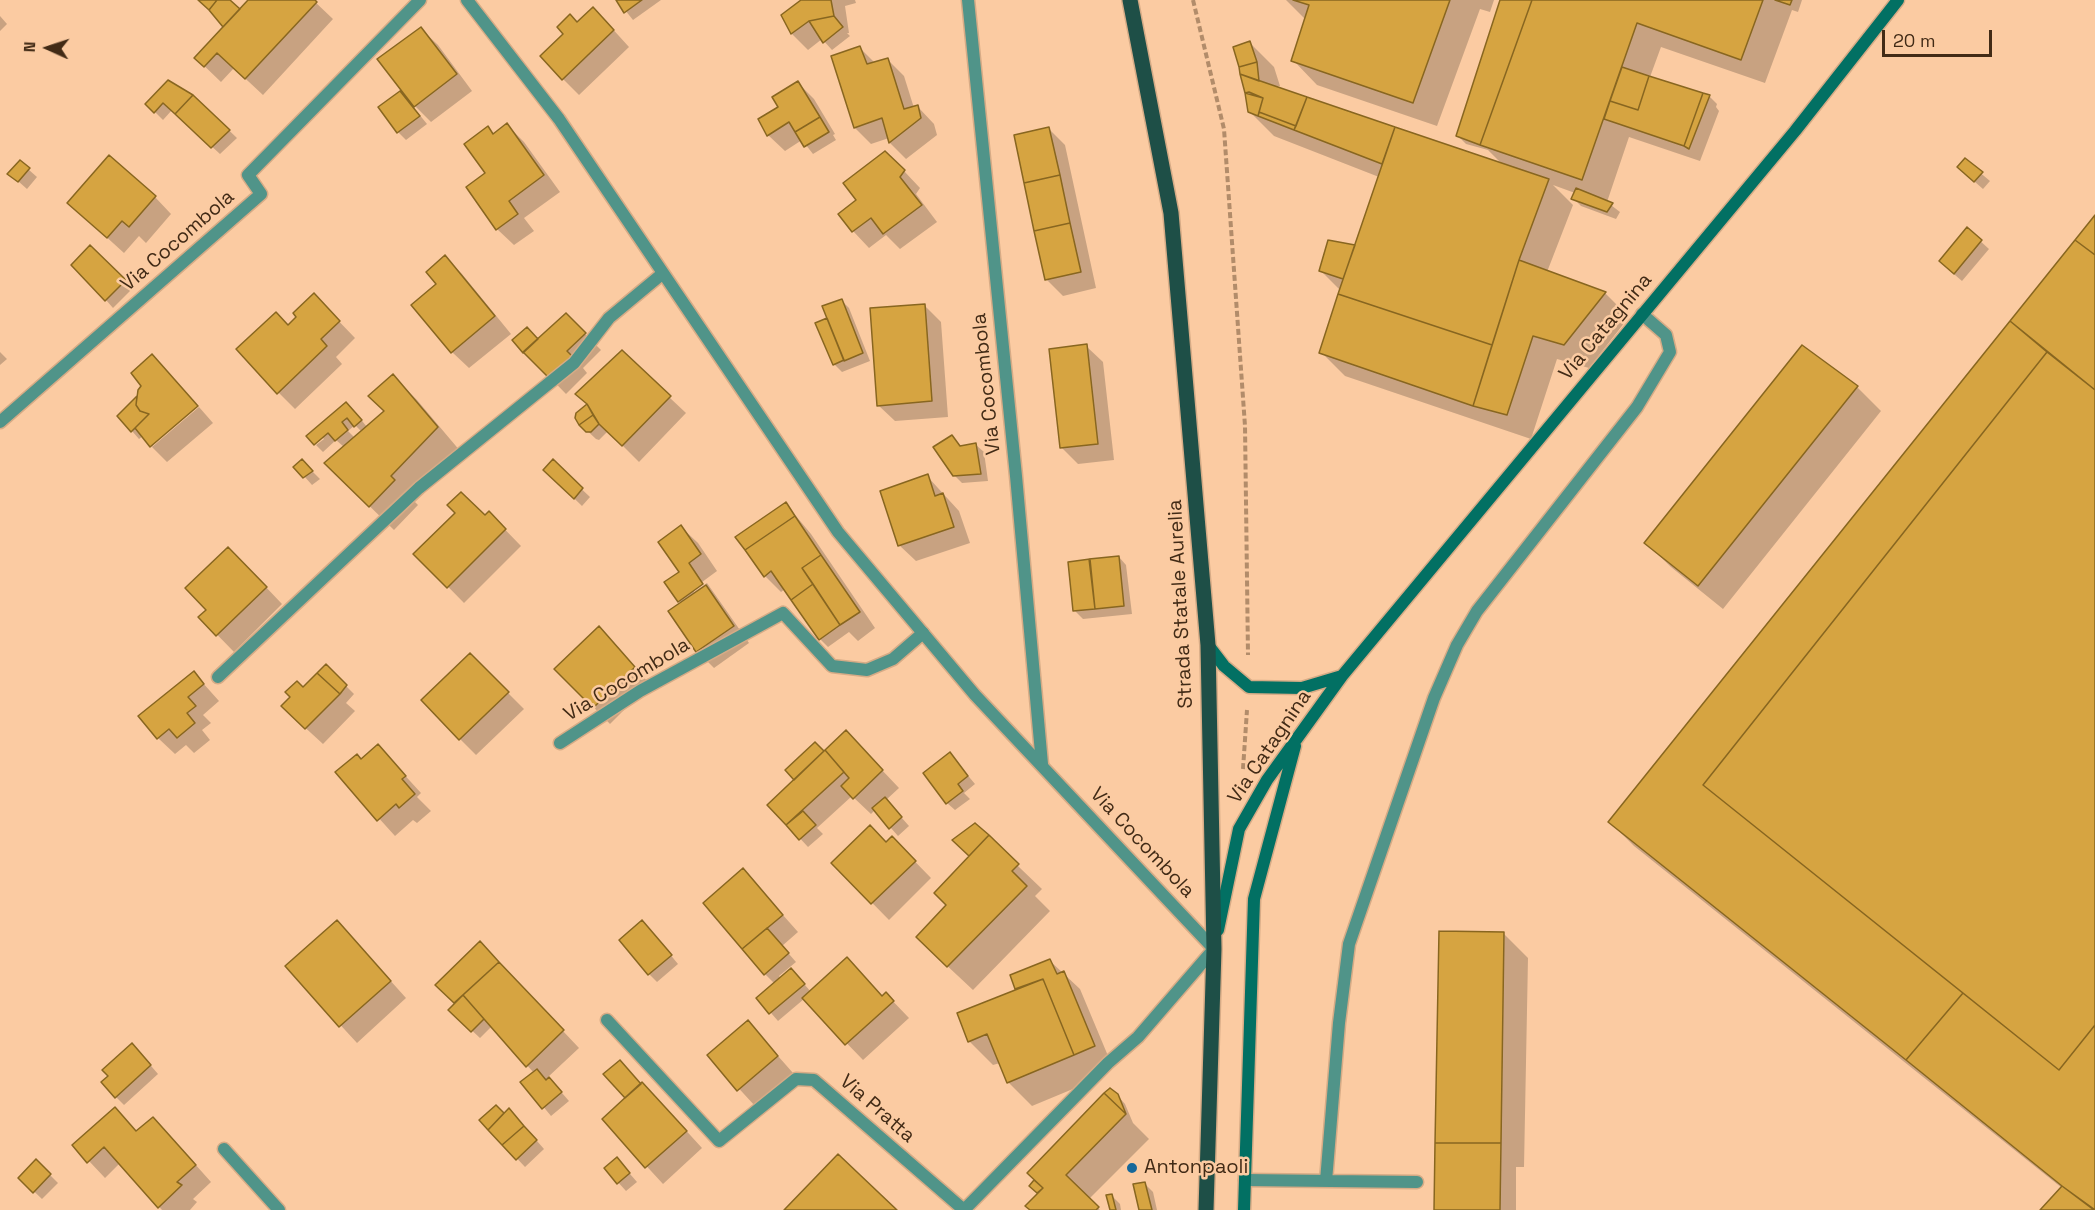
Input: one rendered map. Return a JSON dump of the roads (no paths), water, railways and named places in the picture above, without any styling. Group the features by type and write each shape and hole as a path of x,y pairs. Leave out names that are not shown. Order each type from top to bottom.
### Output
{"main road":[{"name":"Strada Statale Aurelia","path":"1130,0 1171,213 1208,645 1214,949 1206,1210"},
{"name":"Via Catagnina","path":"1214,949 1239,829 1267,780 1342,676 1795,131 1898,0"},
{"name":"Via Catagnina","path":"1208,645 1224,666 1249,687 1302,688 1342,676"},
{"path":"1244,1210 1254,899 1298,738"}],"street":[{"name":"Via Cocombola","path":"0,422 261,194 248,175 420,0"},
{"name":"Via Cocombola","path":"467,0 559,119 838,532 975,695 1214,949"},
{"name":"Via Cocombola","path":"969,0 1042,764"},
{"path":"218,677 419,489 574,363 609,318 662,274"},
{"path":"1326,1181 1339,1023 1350,944 1434,698 1457,645 1477,611 1637,407 1670,352 1666,335 1642,314"},
{"name":"Via Cocombola","path":"560,743 640,691 783,613 832,666 867,670 893,659 923,633"},
{"name":"Via Pratta","path":"607,1020 719,1142 796,1079 814,1080 964,1210 1108,1063 1138,1037 1214,949"},
{"path":"224,1149 279,1210"},
{"path":"1245,1180 1417,1182"}],"place":[{"name":"Antonpaoli","path":"1132,1168"}]}
